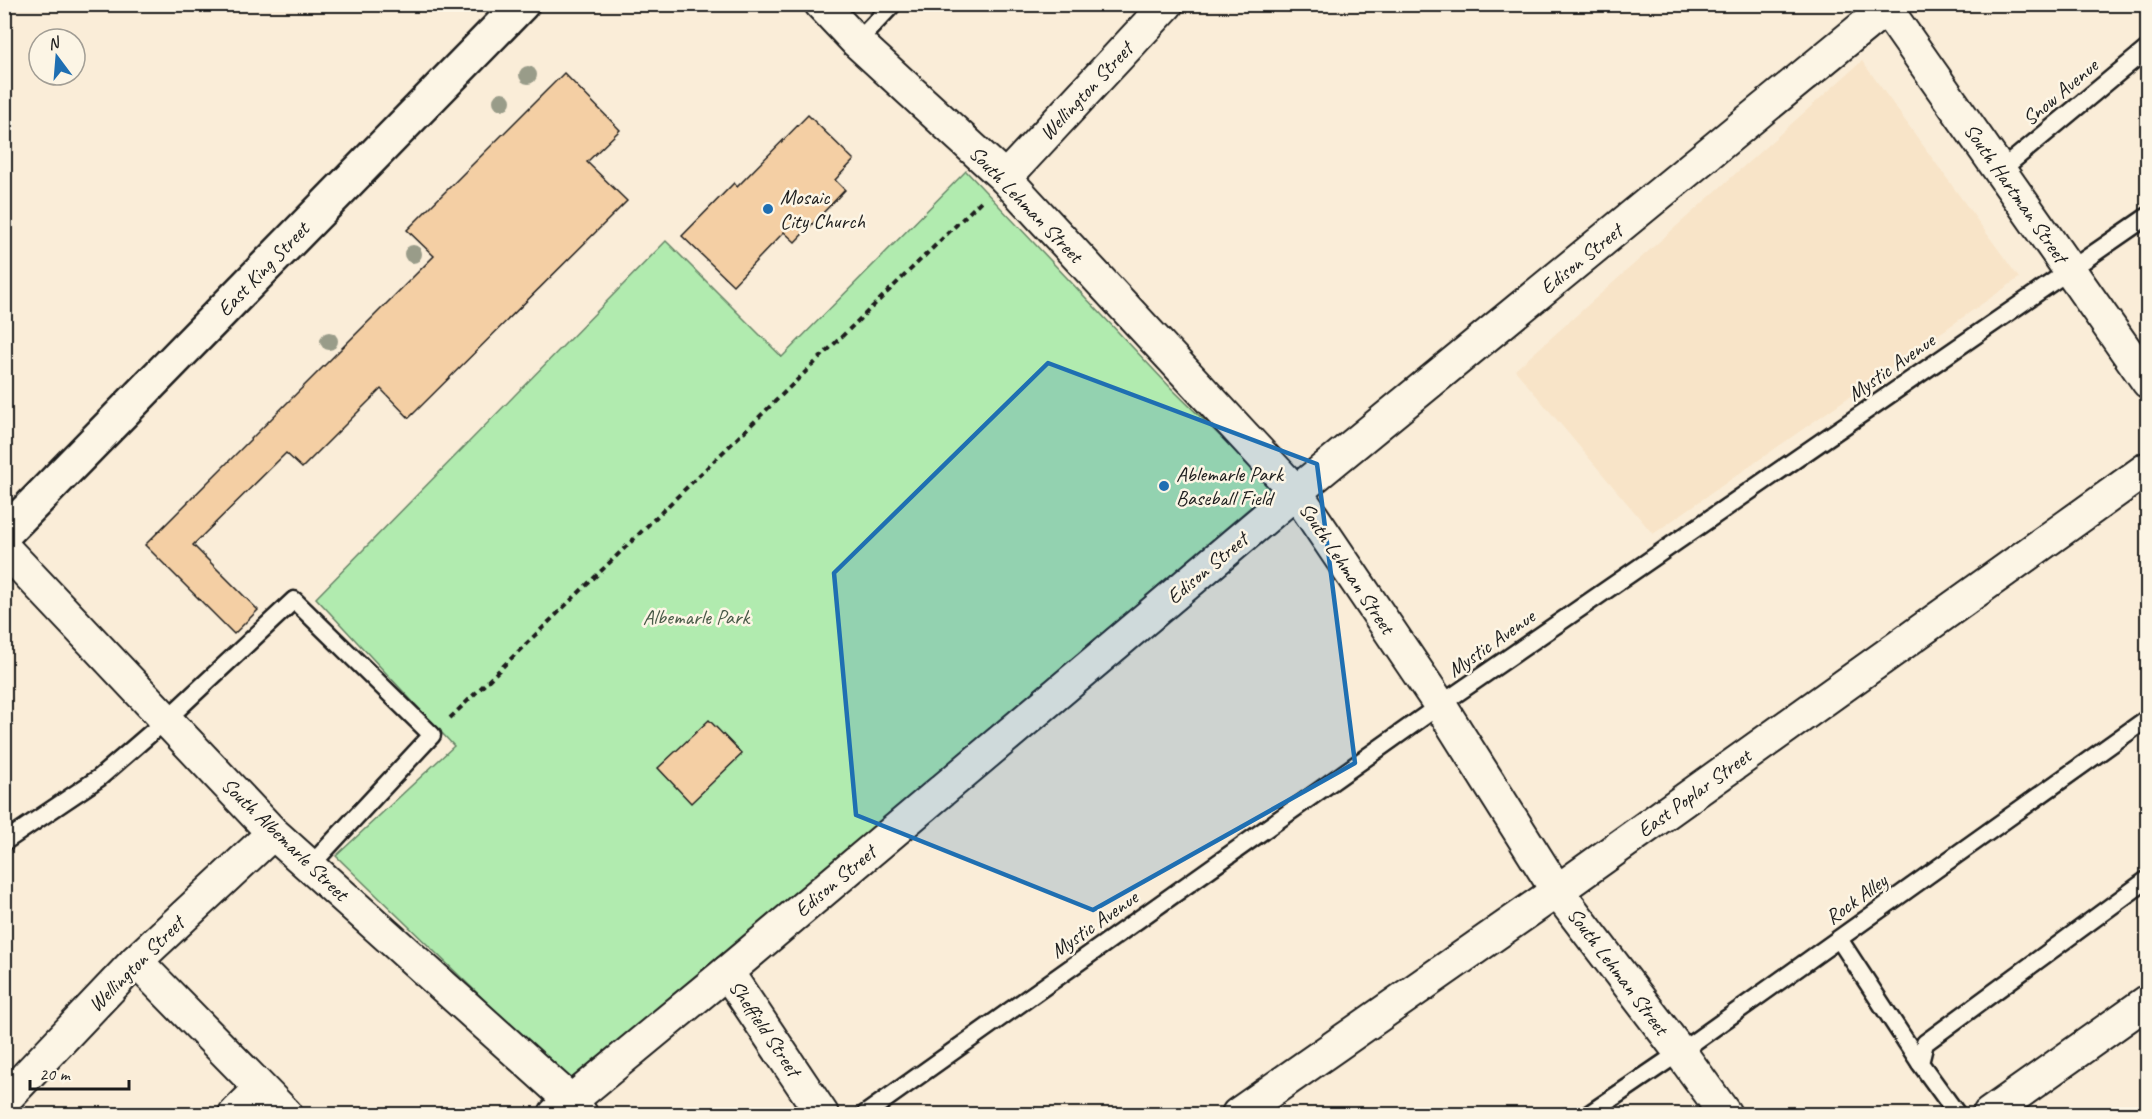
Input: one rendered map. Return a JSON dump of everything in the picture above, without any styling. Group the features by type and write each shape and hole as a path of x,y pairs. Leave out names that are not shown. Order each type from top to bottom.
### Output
{"street":[{"name":"East King Street","path":"4,534 522,4"},
{"name":"South Lehman Street","path":"821,4 857,42 1005,178 1296,492 1440,705 1557,891 1725,1114"},
{"name":"Wellington Street","path":"1005,178 1167,4"},
{"name":"South Hartman Street","path":"1886,6 2148,382"},
{"name":"Edison Street","path":"569,1110 727,972 1296,492 1886,6"},
{"name":"East Poplar Street","path":"1238,1114 1557,891 2148,468"},
{"name":"South Albemarle Street","path":"4,548 273,832 311,865 569,1110"},
{"name":"Wellington Street","path":"4,1100 136,961 273,832"},
{"path":"136,961 286,1114"},
{"name":"Sheffield Street","path":"727,972 822,1114"},
{"path":"1989,1114 2148,1001"},
{"path":"235,1114 260,1089"}],"lane":[{"path":"857,42 893,4"},
{"name":"Snow Avenue","path":"2000,171 2148,48"},
{"name":"Mystic Avenue","path":"865,1114 1440,705 2148,216"},
{"path":"4,843 99,778 166,720 294,600 432,735 311,865"},
{"name":"Rock Alley","path":"1589,1114 1680,1052 2148,718"},
{"path":"1920,1063 1925,1043 2148,879"},
{"path":"1839,939 1920,1063 1957,1114"}],"path":[{"path":"432,735 1005,178"}],"highlighted area":[{"path":"1048,363 1317,464 1355,763 1093,910 856,815 834,573"}],"shaded area":[{"path":"1862,61 2019,278 1653,534 1515,370"}],"green space":[{"name":"Albemarle Park","path":"966,171 1170,387 1273,488 572,1085 336,856 454,746 316,598 666,241 782,357"}],"building":[{"path":"564,73 620,130 587,162 627,201 409,418 381,389 302,468 286,453 193,545 258,610 234,634 145,545 434,256 407,230"},
{"name":"Mosaic City Church","path":"808,115 854,160 835,180 845,190 795,242 784,232 733,285 682,236 734,183 737,187"},
{"path":"709,720 742,754 691,803 658,768"}],"place":[{"name":"Mosaic City Church","path":"768,209"},
{"name":"Ablemarle Park Baseball Field","path":"1164,486"}]}
